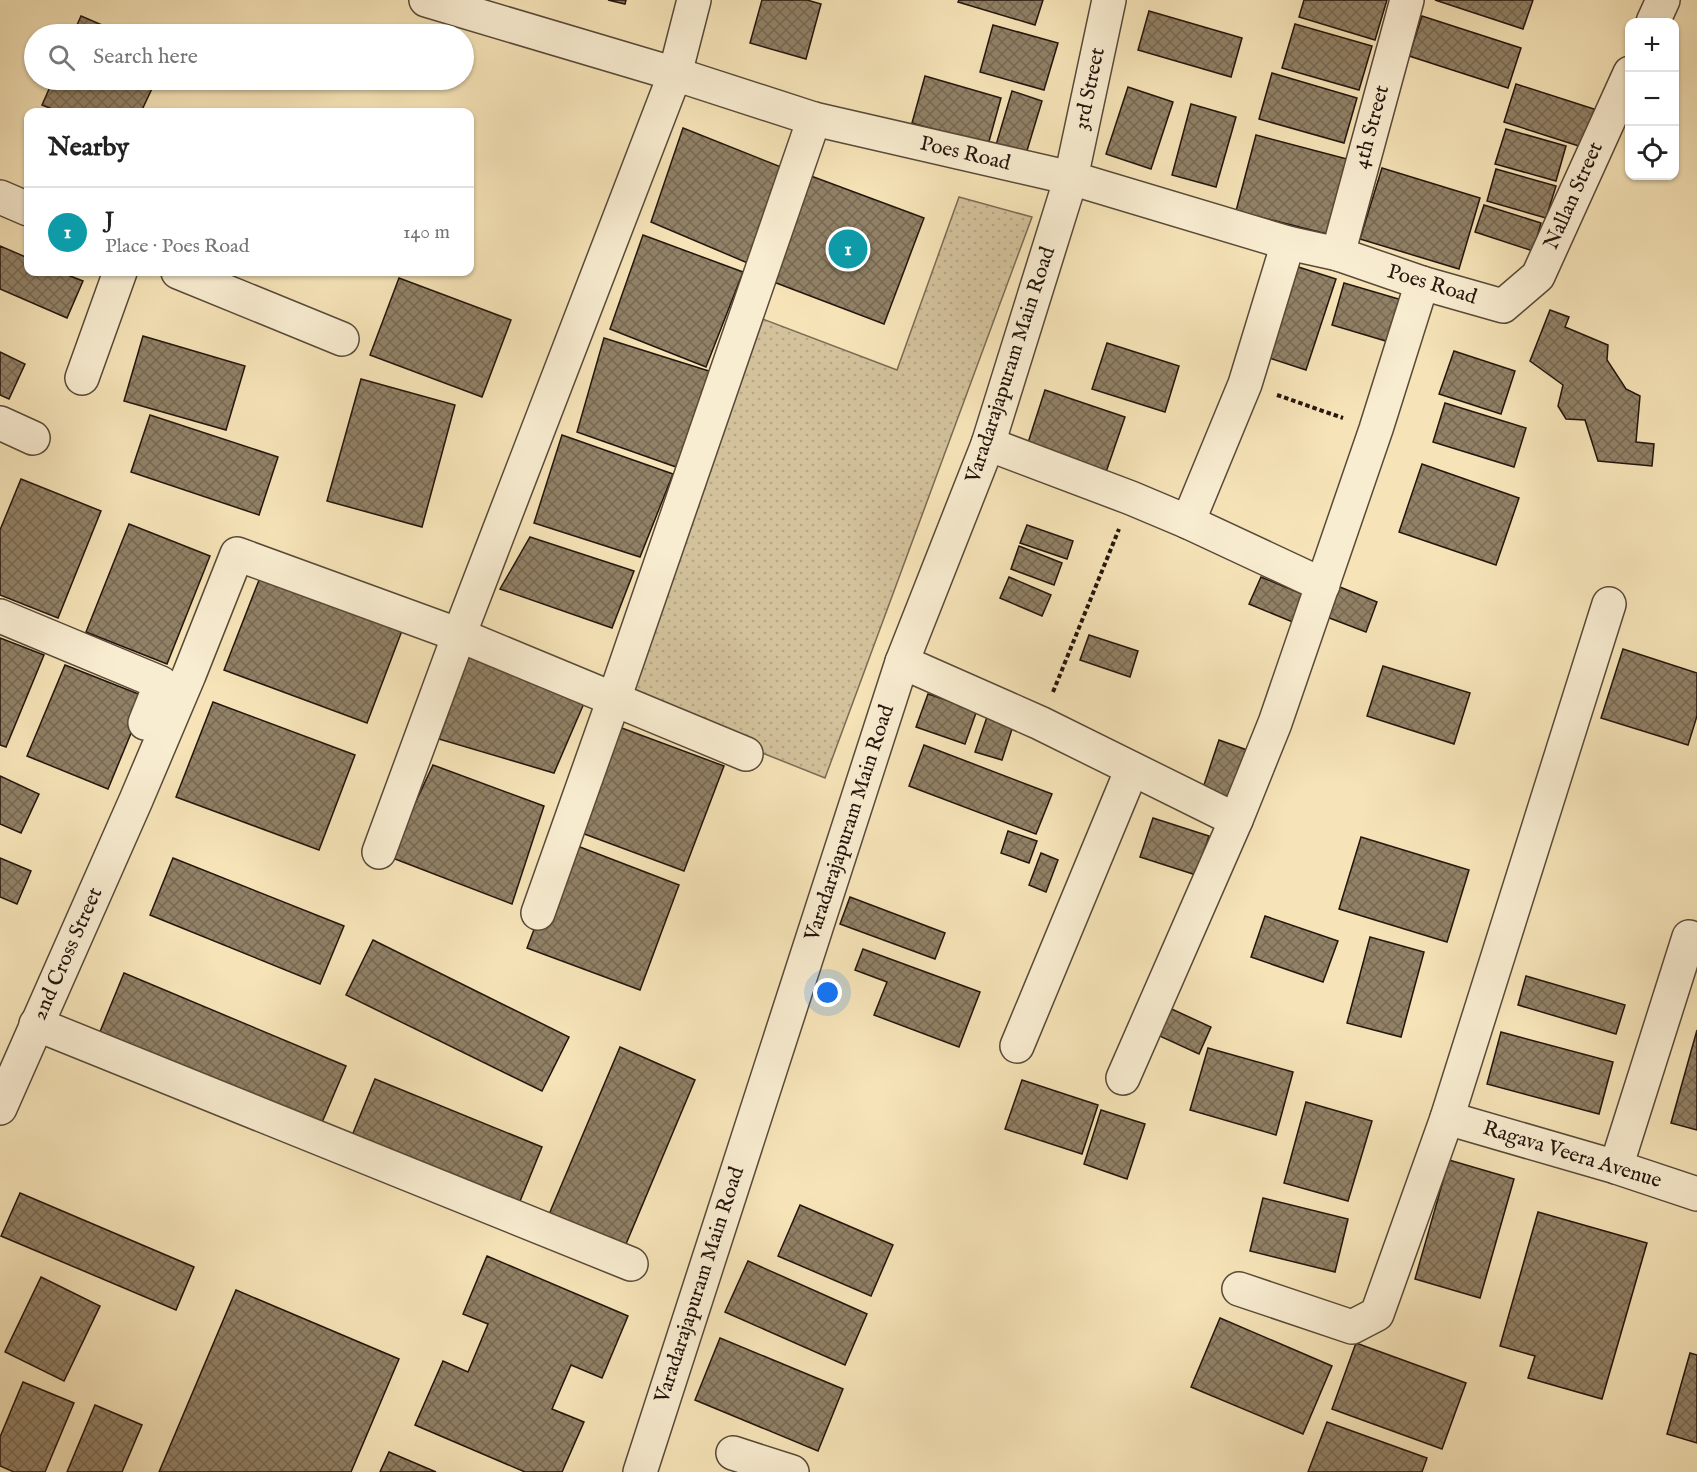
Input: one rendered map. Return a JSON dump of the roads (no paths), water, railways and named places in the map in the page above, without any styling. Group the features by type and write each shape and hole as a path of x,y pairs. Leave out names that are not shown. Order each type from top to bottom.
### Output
{"street":[{"name":"Poes Road","path":"426,0 675,74 814,119 1071,178 1288,243 1338,255 1422,283 1503,306"},
{"path":"379,852 459,635 675,74 694,0"},
{"name":"3rd Street","path":"1071,178 1109,0"},
{"name":"4th Street","path":"1338,255 1407,0"},
{"path":"1655,18 1663,0"},
{"name":"Nallan Street","path":"1503,306 1538,276 1625,83"},
{"path":"538,913 814,119"},
{"name":"Varadarajapuram Main Road","path":"640,1472 902,662 988,444 1071,178"},
{"path":"0,198 24,207"},
{"path":"1188,522 1245,384 1288,243"},
{"path":"82,378 119,276"},
{"path":"188,276 342,339"},
{"path":"1123,1078 1236,820 1275,723 1376,429 1422,283"},
{"path":"0,423 33,438"},
{"path":"988,444 1131,498 1323,585"},
{"name":"2nd Cross Street","path":"0,1108 136,800 237,554 459,635"},
{"path":"1239,1289 1352,1327 1377,1314 1447,1118 1609,604"},
{"path":"0,616 162,683 119,783 136,800"},
{"path":"459,635 746,754"},
{"path":"902,662 1040,723 1236,820"},
{"path":"1017,1046 1132,769"},
{"path":"1616,1167 1689,937"},
{"path":"36,1024 631,1264"},
{"name":"Ragava Veera Avenue","path":"1447,1118 1616,1167 1697,1194"},
{"path":"733,1453 792,1472"}],"place":[{"name":"J","path":"848,249"}]}
